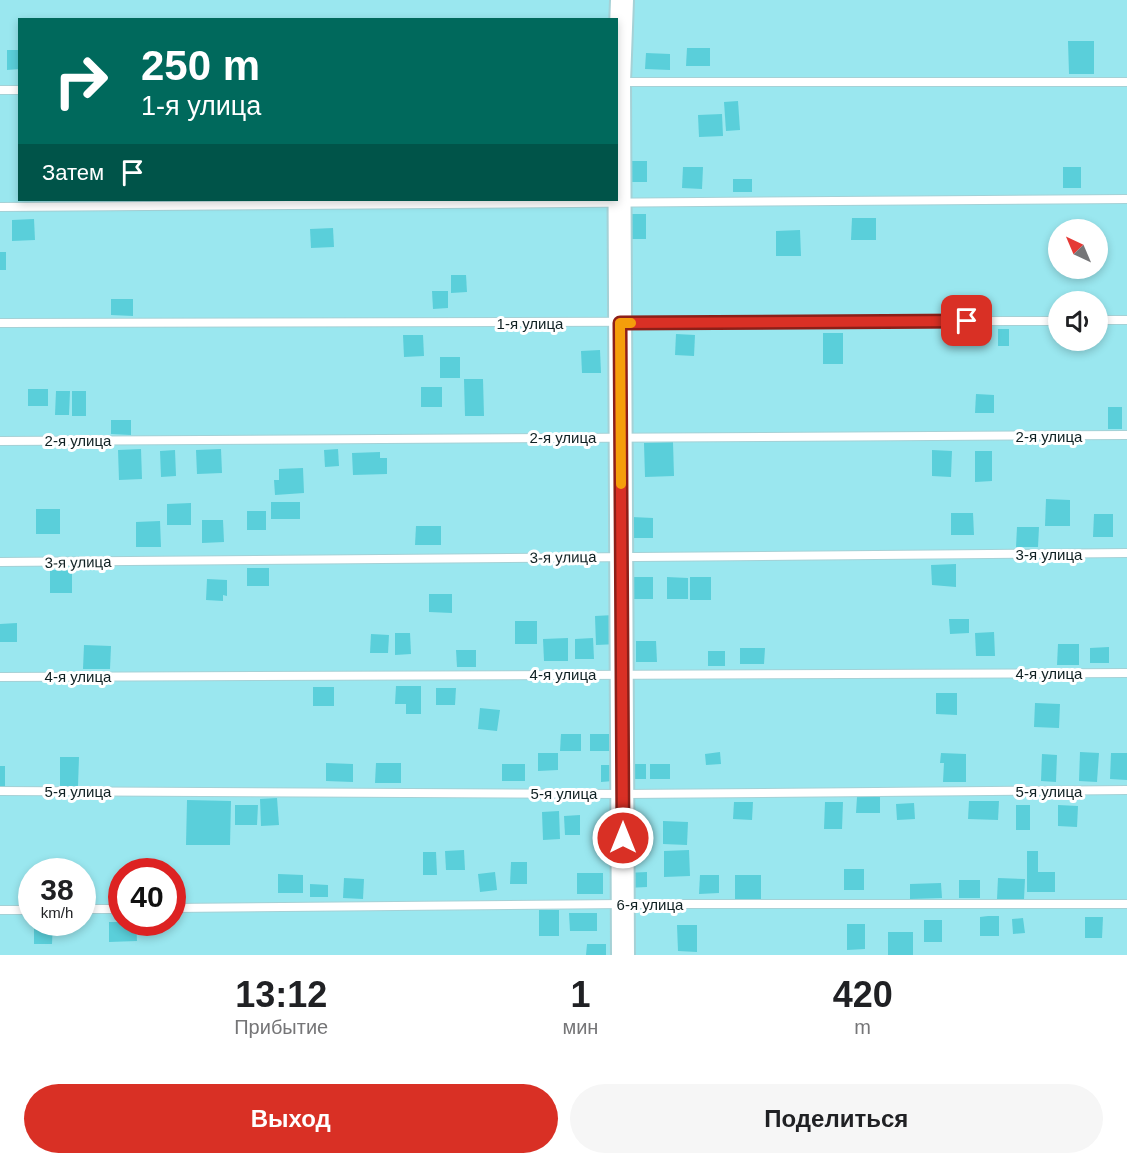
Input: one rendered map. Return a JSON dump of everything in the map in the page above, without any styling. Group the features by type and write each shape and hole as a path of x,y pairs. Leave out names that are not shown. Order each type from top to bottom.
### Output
{"street":[{"path":"622,0 618,82 623,955"}],"lane":[{"path":"618,82 1127,82"},
{"path":"0,90 18,90"},
{"path":"0,207 1127,199"},
{"path":"1108,321 1127,320"},
{"name":"1-я улица","path":"0,323 1048,321"},
{"name":"2-я улица","path":"0,441 1127,435"},
{"name":"3-я улица","path":"0,562 1127,553"},
{"name":"4-я улица","path":"0,677 1127,673"},
{"name":"5-я улица","path":"0,790 623,794 1127,790"},
{"name":"6-я улица","path":"186,908 623,904 1127,904"},
{"path":"0,910 18,910"}],"shaded area":[{"path":"0,0 1127,0 1127,955 0,955"}],"building":[{"path":"1068,41 1094,41 1094,74 1069,74"},
{"path":"687,48 710,48 710,66 686,66"},
{"path":"7,50 18,50 18,69 7,70"},
{"path":"646,53 670,54 670,70 645,69"},
{"path":"738,101 740,130 726,131 724,102"},
{"path":"722,114 723,136 699,137 698,115"},
{"path":"625,161 647,161 647,182 625,182"},
{"path":"683,167 703,167 702,189 682,188"},
{"path":"1063,167 1081,167 1081,188 1063,188"},
{"path":"733,179 752,179 752,192 733,192"},
{"path":"624,214 646,214 646,239 624,239"},
{"path":"852,218 876,218 876,240 851,240"},
{"path":"34,219 35,240 12,241 12,220"},
{"path":"333,228 334,247 311,248 310,229"},
{"path":"800,230 801,256 776,256 776,231"},
{"path":"0,252 6,252 6,270 0,270"},
{"path":"451,275 466,275 467,292 451,293"},
{"path":"432,291 448,291 448,308 433,309"},
{"path":"111,299 133,299 133,316 111,315"},
{"path":"998,329 1009,329 1009,346 998,346"},
{"path":"823,333 843,333 843,364 823,364"},
{"path":"676,334 695,335 694,356 675,355"},
{"path":"403,335 423,335 424,356 404,357"},
{"path":"600,350 601,373 582,373 581,351"},
{"path":"440,357 460,357 460,378 440,378"},
{"path":"464,379 483,379 484,416 465,416"},
{"path":"421,387 442,387 442,407 421,407"},
{"path":"28,389 48,389 48,406 28,406"},
{"path":"56,391 70,391 69,415 55,415"},
{"path":"72,391 86,391 86,416 72,416"},
{"path":"976,394 994,395 994,413 975,413"},
{"path":"1108,407 1122,407 1122,429 1108,429"},
{"path":"111,420 131,420 131,435 111,434"},
{"path":"673,442 674,476 645,477 644,443"},
{"path":"141,449 142,479 119,480 118,450"},
{"path":"221,449 222,473 197,474 196,450"},
{"path":"338,449 339,466 325,467 324,450"},
{"path":"175,450 176,476 161,477 160,451"},
{"path":"932,450 952,451 951,477 932,476"},
{"path":"975,451 992,451 992,481 975,482"},
{"path":"380,452 380,458 387,458 387,474 353,475 352,453"},
{"path":"303,468 304,493 275,495 274,480 279,480 279,469"},
{"path":"1046,499 1070,500 1070,526 1045,526"},
{"path":"271,502 300,502 300,519 271,519"},
{"path":"191,503 191,525 167,525 167,504"},
{"path":"36,509 60,509 60,534 36,534"},
{"path":"247,511 266,511 266,530 247,530"},
{"path":"951,513 973,513 974,535 951,535"},
{"path":"1094,514 1113,514 1113,537 1093,537"},
{"path":"632,517 653,518 653,538 632,538"},
{"path":"202,520 223,520 224,542 202,543"},
{"path":"160,521 161,547 136,547 136,522"},
{"path":"416,526 441,526 441,545 415,545"},
{"path":"1017,527 1039,527 1038,547 1016,547"},
{"path":"956,564 956,587 932,585 931,565"},
{"path":"247,568 269,568 269,586 247,586"},
{"path":"50,570 72,570 72,593 50,593"},
{"path":"632,577 653,577 653,599 632,599"},
{"path":"667,577 688,578 688,599 667,599"},
{"path":"690,577 711,577 711,600 690,600"},
{"path":"207,579 227,580 227,596 223,595 223,601 206,600"},
{"path":"429,594 452,594 452,613 429,612"},
{"path":"614,615 618,644 596,645 595,616"},
{"path":"949,619 969,619 969,633 950,634"},
{"path":"515,621 537,621 537,644 515,644"},
{"path":"17,623 17,642 0,642 0,624"},
{"path":"994,632 995,656 976,656 975,633"},
{"path":"395,633 410,633 411,654 395,655"},
{"path":"371,634 389,635 388,653 370,653"},
{"path":"568,638 568,661 544,661 543,639"},
{"path":"593,638 594,659 575,659 575,639"},
{"path":"636,641 656,641 657,662 636,662"},
{"path":"1058,644 1079,644 1079,665 1057,665"},
{"path":"84,645 111,646 110,669 83,669"},
{"path":"1109,647 1109,663 1090,663 1090,648"},
{"path":"740,648 765,648 764,664 740,664"},
{"path":"456,650 476,650 476,667 457,667"},
{"path":"708,651 725,651 725,666 708,666"},
{"path":"396,686 421,686 421,714 406,714 406,704 395,704"},
{"path":"313,687 334,687 334,706 313,706"},
{"path":"436,688 456,688 455,705 436,705"},
{"path":"936,693 957,693 957,715 936,714"},
{"path":"1035,703 1060,704 1059,728 1034,727"},
{"path":"480,708 500,710 497,731 478,729"},
{"path":"561,734 581,734 581,751 560,751"},
{"path":"590,734 611,734 611,751 590,751"},
{"path":"720,752 721,764 706,765 705,754"},
{"path":"1080,752 1099,753 1097,782 1079,781"},
{"path":"538,753 558,753 558,770 538,771"},
{"path":"941,753 966,754 966,782 943,782 944,763 940,763"},
{"path":"1111,753 1127,753 1127,780 1110,779"},
{"path":"1042,754 1057,755 1056,782 1041,781"},
{"path":"60,757 79,757 78,786 60,786"},
{"path":"326,763 353,764 353,782 326,781"},
{"path":"376,763 401,763 401,783 375,783"},
{"path":"502,764 525,764 525,781 502,781"},
{"path":"625,764 646,764 646,779 625,779"},
{"path":"650,764 670,764 670,779 650,779"},
{"path":"601,765 613,765 613,781 601,782"},
{"path":"0,766 5,766 5,787 0,787"},
{"path":"857,797 880,797 880,813 856,813"},
{"path":"277,798 279,825 261,826 260,799"},
{"path":"187,800 231,801 230,845 186,845"},
{"path":"969,801 999,801 998,820 968,819"},
{"path":"734,802 753,802 752,820 733,819"},
{"path":"825,802 843,802 842,829 824,829"},
{"path":"914,803 915,819 897,820 896,804"},
{"path":"235,805 258,805 257,825 235,825"},
{"path":"1016,805 1030,805 1030,830 1016,830"},
{"path":"1058,805 1078,806 1077,827 1058,826"},
{"path":"559,811 560,839 543,840 542,812"},
{"path":"580,815 580,835 565,835 564,816"},
{"path":"663,821 688,822 687,845 663,844"},
{"path":"464,850 465,870 446,870 445,851"},
{"path":"689,850 690,876 664,877 664,851"},
{"path":"1027,851 1038,851 1038,872 1055,872 1055,892 1027,892"},
{"path":"423,852 436,852 437,875 423,875"},
{"path":"511,862 527,862 527,884 510,884"},
{"path":"844,869 864,869 864,890 844,890"},
{"path":"495,872 497,890 480,892 478,874"},
{"path":"647,872 647,887 626,888 626,873"},
{"path":"577,873 603,873 603,894 577,894"},
{"path":"278,874 303,875 303,893 278,893"},
{"path":"700,875 719,875 719,893 699,894"},
{"path":"735,875 761,875 761,899 735,899"},
{"path":"344,878 364,879 363,899 343,898"},
{"path":"998,878 1025,879 1024,899 997,899"},
{"path":"959,880 980,880 980,898 959,898"},
{"path":"941,883 942,898 910,899 910,884"},
{"path":"310,884 328,885 328,897 310,897"},
{"path":"539,910 559,910 559,936 539,936"},
{"path":"569,913 597,913 597,931 570,931"},
{"path":"999,916 999,936 980,936 980,917"},
{"path":"1085,917 1103,917 1102,938 1085,938"},
{"path":"1023,918 1025,933 1013,934 1012,919"},
{"path":"924,920 942,920 942,942 924,942"},
{"path":"847,924 865,924 865,949 847,950"},
{"path":"677,925 697,925 697,952 678,951"},
{"path":"888,932 913,932 913,955 888,955"},
{"path":"34,936 52,936 52,944 34,944"},
{"path":"109,936 137,936 137,941 109,942"},
{"path":"587,944 606,944 606,955 586,955"}],"slow traffic":[{"path":"621,484 620,323 631,323"}],"route":[{"path":"623,838 620,323 967,321"}]}
